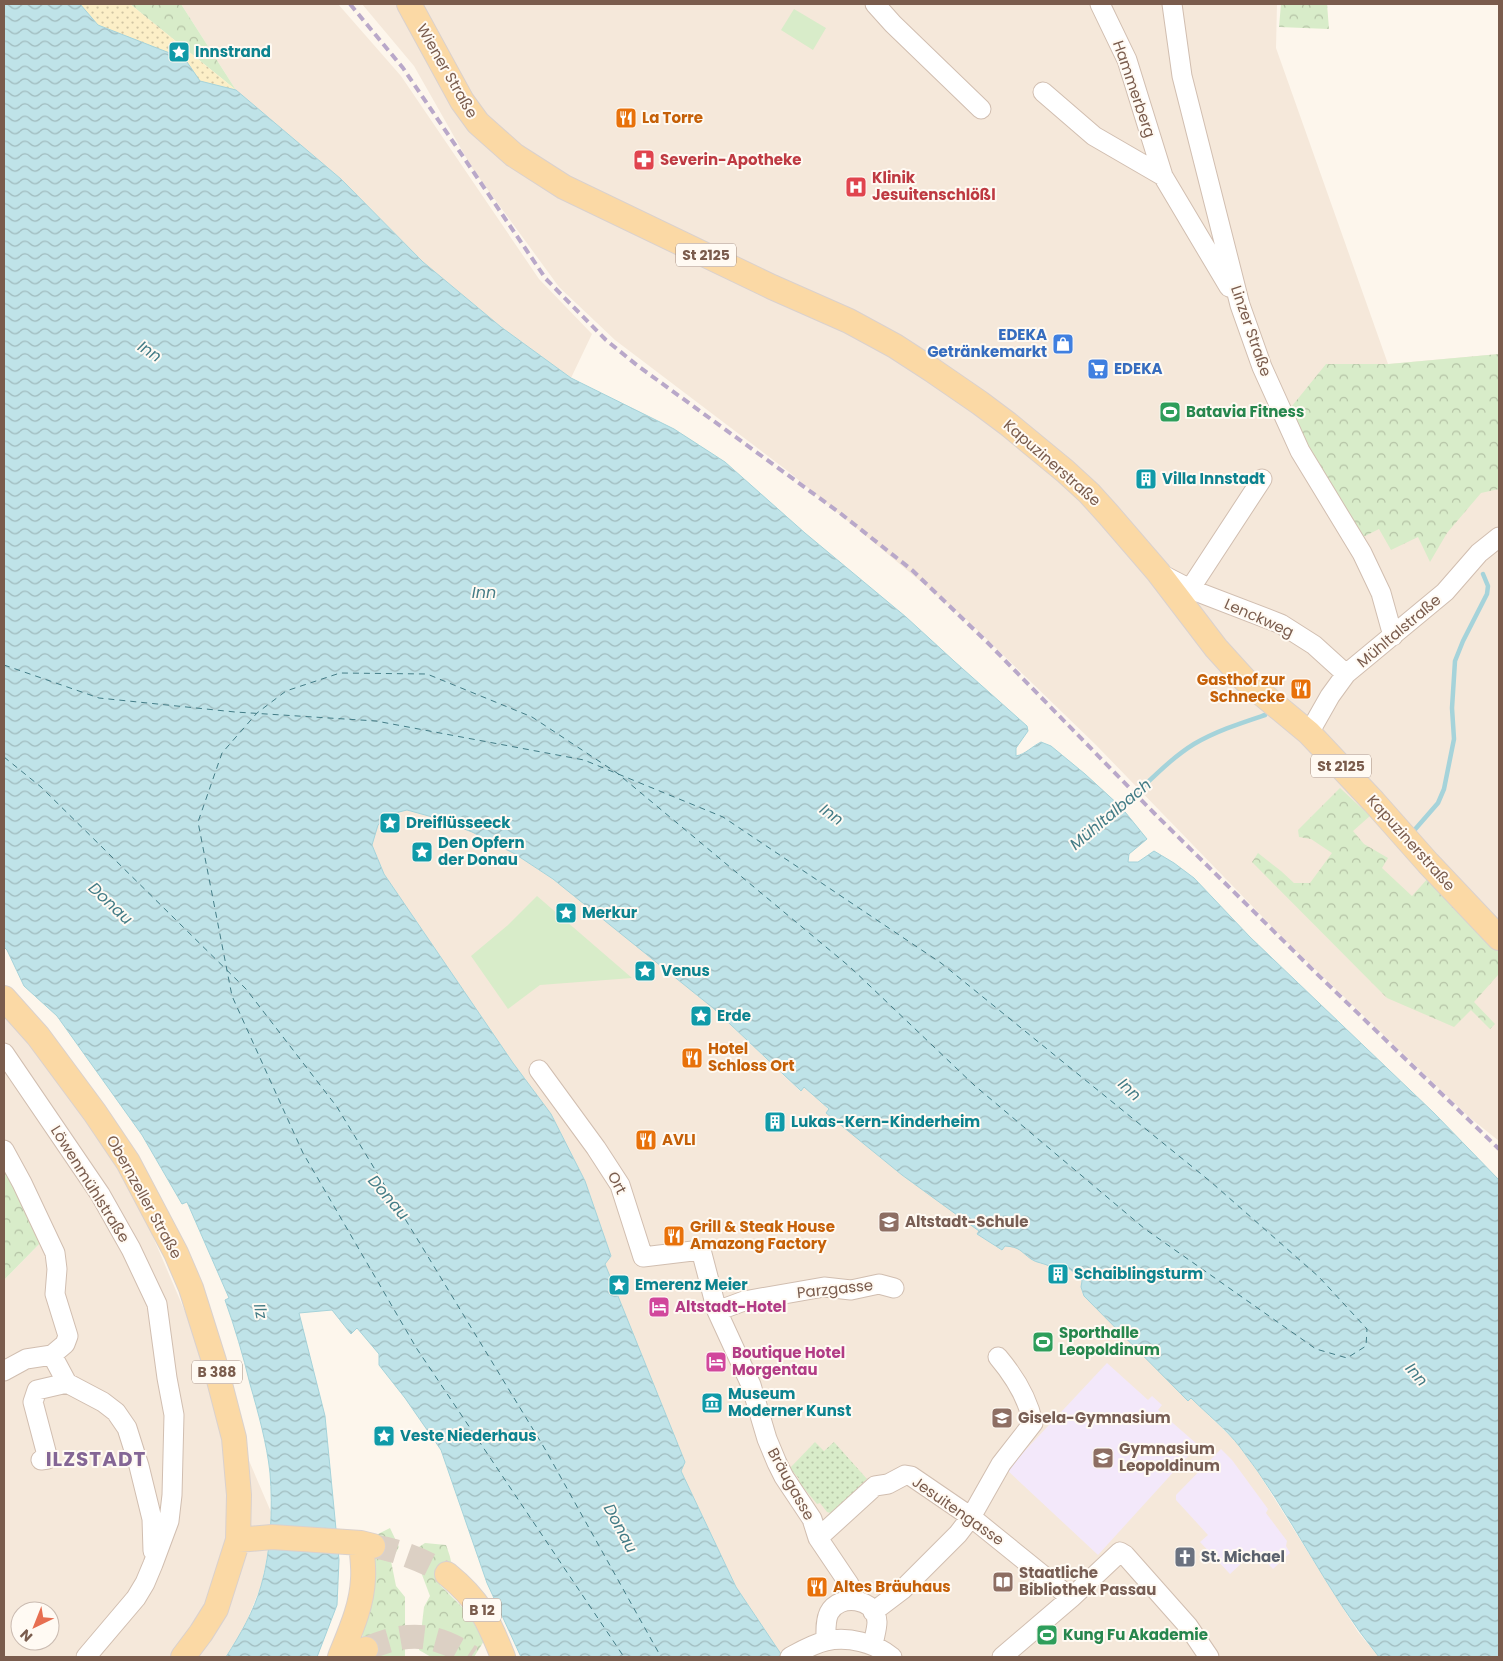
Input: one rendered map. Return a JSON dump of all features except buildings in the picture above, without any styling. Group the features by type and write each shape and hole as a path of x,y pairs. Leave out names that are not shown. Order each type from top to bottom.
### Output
{"main road":[{"name":"Wiener Straße","path":"409,4 453,85 478,123 514,155 564,186"},
{"name":"Kapuzinerstraße","path":"564,186 772,287 848,321 895,346 1008,424 1089,493 1158,572 1216,648 1239,673 1309,733 1499,938"},
{"name":"Obernzeller Straße","path":"4,998 38,1036 96,1113 128,1162 176,1253 191,1288 214,1361 234,1438 238,1467 238,1540 216,1609 184,1657"},
{"path":"238,1540 272,1537 362,1544 363,1579 358,1606 340,1657"},
{"name":"B 12","path":"447,1574 472,1596 482,1609 503,1657"}],"street":[{"path":"875,4 981,109"},
{"name":"Hammerberg","path":"1100,4 1127,60 1163,176 1240,305"},
{"name":"Linzer Straße","path":"1172,4 1182,76 1240,305 1262,367 1300,451 1362,553 1382,593 1393,636"},
{"name":"Hammerberg","path":"1043,92 1094,136 1163,176"},
{"path":"1190,589 1262,479"},
{"name":"Mühltalstraße","path":"1309,733 1330,696 1346,674 1445,592 1479,553 1499,537"},
{"name":"Lenckweg","path":"1158,572 1190,589 1281,624 1314,645 1346,674"},
{"name":"Löwenmühlstraße","path":"4,1053 100,1194 132,1249 157,1304 174,1415 174,1458 169,1520 145,1583 136,1598 86,1657"},
{"name":"Ort","path":"540,1070 620,1185 643,1257 701,1250"},
{"path":"4,1150 55,1253 57,1269 55,1294 68,1336 65,1344 52,1355 26,1359 4,1372"},
{"name":"Bräugasse","path":"701,1250 717,1311 751,1385 767,1439 777,1464 812,1519 818,1538 849,1584 854,1600"},
{"name":"Parzgasse","path":"717,1311 744,1301 824,1287 851,1290 879,1284 894,1288"},
{"path":"52,1355 67,1383 116,1412 127,1428 152,1518 153,1564"},
{"path":"873,1612 902,1590 958,1534 971,1517 1002,1464 1032,1423 1030,1409 1008,1369 998,1357"},
{"path":"41,1460 48,1459 33,1402 37,1390 67,1383"},
{"name":"Jesuitengasse","path":"818,1538 874,1486 888,1484 905,1475 911,1476 971,1517 1071,1598"},
{"path":"1002,1657 1071,1598 1120,1552 1188,1626 1209,1657"},
{"path":"826,1641 829,1614 840,1603 854,1600 866,1605 873,1612 877,1621 873,1645"},
{"path":"790,1657 826,1641 848,1640 873,1645 892,1657"}],"shaded area":[{"path":"181,4 338,4 401,76 539,279 592,334 571,378 501,327 423,262 341,179 236,90"},
{"path":"362,4 1277,4 1276,48 1388,364 1499,354 1499,1141 1469,1117 1286,941 1096,745 967,620 789,472 615,340 559,287 472,168 414,66"},
{"path":"407,810 436,818 472,832 515,854 553,879 713,1008 800,1091 804,1087 829,1110 826,1113 902,1175 979,1231 977,1234 1001,1250 1005,1246 1014,1246 1025,1252 1032,1260 1051,1266 1062,1264 1073,1272 1082,1281 1081,1287 1084,1296 1188,1400 1191,1398 1238,1444 1259,1474 1358,1632 1379,1657 783,1657 736,1587 681,1471 605,1264 611,1256 551,1114 513,1063 384,874 372,845 378,825 387,815"},
{"path":"4,1013 74,1100 138,1202 271,1512 267,1557 261,1586 243,1630 226,1657 4,1657 4,1280 47,1236 4,1153"},
{"name":"Gymnasium Leopoldinum","path":"1107,1363 1148,1400 1152,1396 1162,1405 1158,1410 1198,1445 1098,1555 1007,1470"},
{"path":"1221,1449 1232,1460 1268,1509 1266,1513 1287,1541 1286,1546 1290,1553 1273,1569 1258,1553 1247,1563 1244,1561 1230,1574 1200,1542 1208,1535 1176,1500 1176,1495"}],"green space":[{"path":"130,4 181,4 236,90"},
{"path":"1281,4 1327,4 1329,29 1279,27"},
{"path":"794,9 826,28 813,50 781,30"},
{"path":"1499,354 1499,489 1481,493 1447,533 1430,562 1418,537 1391,550 1379,529 1363,537 1288,411 1326,364 1389,364"},
{"path":"1340,788 1370,816 1353,831 1364,844 1388,858 1382,868 1412,896 1430,876 1499,947 1499,976 1474,1002 1495,1024 1490,1029 1471,1010 1454,1027 1387,998 1252,862 1258,853 1294,883 1310,883 1332,853 1311,839 1299,837 1298,830"},
{"path":"537,896 632,978 540,985 508,1009 471,956 508,925"},
{"path":"4,1153 47,1236 4,1280"},
{"path":"815,1442 824,1451 834,1442 867,1479 860,1485 860,1491 831,1513 827,1512 820,1503 817,1504 790,1468"},
{"path":"390,1528 399,1547 391,1561 396,1586 405,1597 405,1657 371,1657 362,1639 376,1535"},
{"path":"425,1543 446,1545 451,1566 440,1585 468,1613 484,1641 474,1657 431,1657 419,1650 424,1607 430,1596 418,1564 419,1547"}],"sand":[{"name":"Innstrand","path":"80,4 130,4 236,90 200,81 184,59 98,25"}],"water":[{"name":"Inn","path":"4,4 80,4 98,25 185,59 200,81 236,90 341,179 423,262 501,327 571,378 674,429 725,462 805,533 906,617 1027,726 1028,731 1016,748 1016,756 1023,754 1041,742 1051,746 1121,807 1147,839 1129,854 1128,862 1138,862 1154,851 1194,878 1250,937 1434,1113 1499,1180 1499,1657 1379,1657 1342,1606 1276,1499 1235,1440 1191,1398 1188,1401 1084,1296 1081,1287 1082,1281 1072,1271 1064,1266 1055,1265 1051,1267 1035,1261 1014,1247 1005,1246 1002,1250 977,1234 979,1231 902,1175 826,1113 829,1109 804,1087 801,1091 713,1008 553,879 515,854 472,832 436,818 407,810 387,815 378,825 372,845 384,874 513,1063 551,1114 585,1181 611,1256 605,1264 685,1462 681,1471 736,1587 783,1657 521,1657 487,1583 441,1450 405,1398 379,1365 379,1354 357,1328 351,1334 332,1310 299,1313 325,1416 339,1560 337,1605 317,1657 226,1657 255,1605 261,1586 269,1545 271,1501 269,1462 242,1352 225,1300 229,1298 187,1202 182,1204 142,1135 57,1016 24,986 4,947"}],"waterway":[{"path":"1411,834 1438,803 1444,789 1454,739 1452,708 1455,661 1487,594 1488,586 1483,574"},
{"name":"Mühltalbach","path":"1117,810 1183,751 1202,739 1220,731 1265,715"}],"ferry route":[{"path":"4,665 99,698 235,712 376,721 584,760 723,817 941,963 1211,1182 1319,1277 1367,1329 1366,1346 1347,1358 1316,1349 1145,1229 974,1085 850,967 617,773 532,717 427,674 340,673 286,691 257,713 222,753 198,822 232,996 303,1153 417,1349 624,1657"},
{"path":"4,757 41,787 246,989 337,1107 545,1449 661,1657"}],"tunnel":[{"path":"373,1546 411,1557 447,1574"},
{"path":"366,1649 394,1639 420,1637 445,1643 471,1657"}],"railway":[{"path":"350,4 403,68 546,279 606,340 638,366 840,513 912,570 988,643 1155,814 1314,971 1499,1149"}],"place":[{"name":"Innstrand","path":"179,52"},
{"name":"La Torre","path":"626,118"},
{"name":"Severin-Apotheke","path":"644,160"},
{"name":"Klinik Jesuitenschlößl","path":"856,187"},
{"name":"EDEKA Getränkemarkt","path":"1063,344"},
{"name":"EDEKA","path":"1098,369"},
{"name":"Batavia Fitness","path":"1170,412"},
{"name":"Villa Innstadt","path":"1146,479"},
{"name":"Gasthof zur Schnecke","path":"1301,689"},
{"name":"Dreiflüsseeck","path":"390,823"},
{"name":"Den Opfern der Donau","path":"422,852"},
{"name":"Merkur","path":"566,913"},
{"name":"Venus","path":"645,971"},
{"name":"Erde","path":"701,1016"},
{"name":"Hotel Schloss Ort","path":"692,1058"},
{"name":"Lukas-Kern-Kinderheim","path":"775,1122"},
{"name":"AVLI","path":"646,1140"},
{"name":"Altstadt-Schule","path":"889,1222"},
{"name":"Grill & Steak House Amazong Factory","path":"674,1236"},
{"name":"Schaiblingsturm","path":"1058,1274"},
{"name":"Emerenz Meier","path":"619,1285"},
{"name":"Altstadt-Hotel","path":"659,1307"},
{"name":"Sporthalle Leopoldinum","path":"1043,1342"},
{"name":"Boutique Hotel Morgentau","path":"716,1362"},
{"name":"Museum Moderner Kunst","path":"712,1403"},
{"name":"Gisela-Gymnasium","path":"1002,1418"},
{"name":"Veste Niederhaus","path":"384,1436"},
{"name":"Gymnasium Leopoldinum","path":"1103,1458"},
{"name":"St. Michael","path":"1185,1557"},
{"name":"Staatliche Bibliothek Passau","path":"1003,1582"},
{"name":"Altes Bräuhaus","path":"817,1587"},
{"name":"Kung Fu Akademie","path":"1047,1635"}],"district":[{"name":"ILZSTADT","path":"96,1459"}],"water label":[{"name":"Donau","path":"111,903"},
{"name":"Donau","path":"389,1197"},
{"name":"Ilz","path":"261,1311"},
{"name":"Donau","path":"621,1528"}]}
